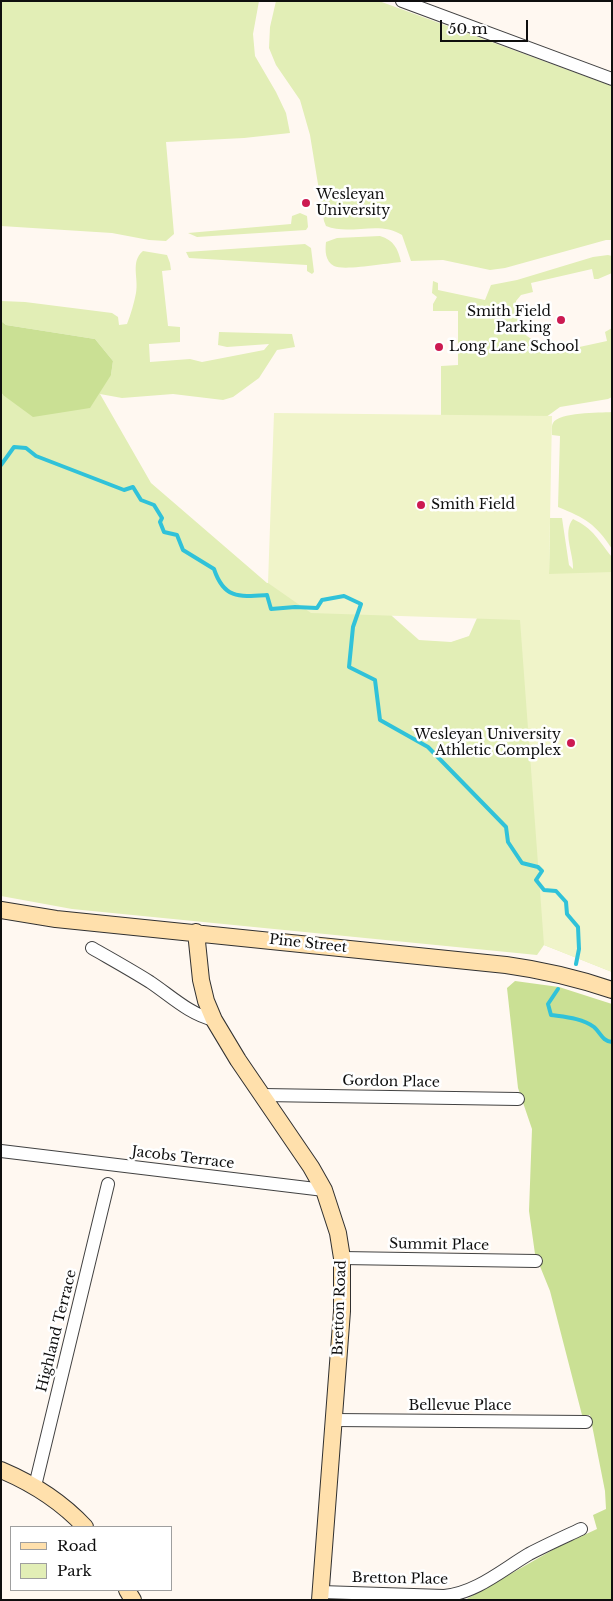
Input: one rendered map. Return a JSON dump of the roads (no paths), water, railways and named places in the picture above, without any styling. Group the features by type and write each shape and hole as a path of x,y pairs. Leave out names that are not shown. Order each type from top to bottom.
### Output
{"street":[{"path":"402,1 612,79"},
{"name":"Pine Street","path":"1,910 56,919 506,964 573,977 612,990"},
{"name":"Bretton Road","path":"196,932 201,980 206,1001 214,1020 225,1041 296,1143 324,1190 338,1233 342,1258 342,1311 320,1596"},
{"path":"92,948 149,982 185,1008 214,1020"},
{"name":"Gordon Place","path":"263,1095 518,1099"},
{"name":"Jacobs Terrace","path":"1,1142 38,1155"},
{"name":"Jacobs Terrace","path":"1,1151 324,1190"},
{"name":"Highland Terrace","path":"35,1486 108,1184"},
{"name":"Summit Place","path":"342,1258 536,1261"},
{"name":"Bellevue Place","path":"334,1420 586,1422"},
{"path":"1,1470 35,1486 56,1499 84,1526"},
{"name":"Bretton Place","path":"320,1596 458,1595 471,1590 530,1554 581,1529"}],"waterway":[{"path":"1,465 14,447 26,448 36,456 124,490 133,487 141,500 154,505 162,518 160,522 164,532 177,535 183,550 214,569 218,579 228,591 241,596 267,595 271,609 317,608 322,600 344,596 361,604 353,627 349,667 375,680 380,720 428,747 506,827 508,842 522,863 538,867 542,871 536,880 544,890 556,891 566,902 567,914 578,927 579,949 576,964"},
{"path":"558,989 548,1004 551,1015 573,1018 584,1022 594,1027 606,1040 612,1042"}],"place":[{"name":"Wesleyan University","path":"306,203"},
{"name":"Smith Field Parking","path":"561,320"},
{"name":"Long Lane School","path":"439,347"},
{"name":"Smith Field","path":"421,505"},
{"name":"Wesleyan University Athletic Complex","path":"571,743"}]}
